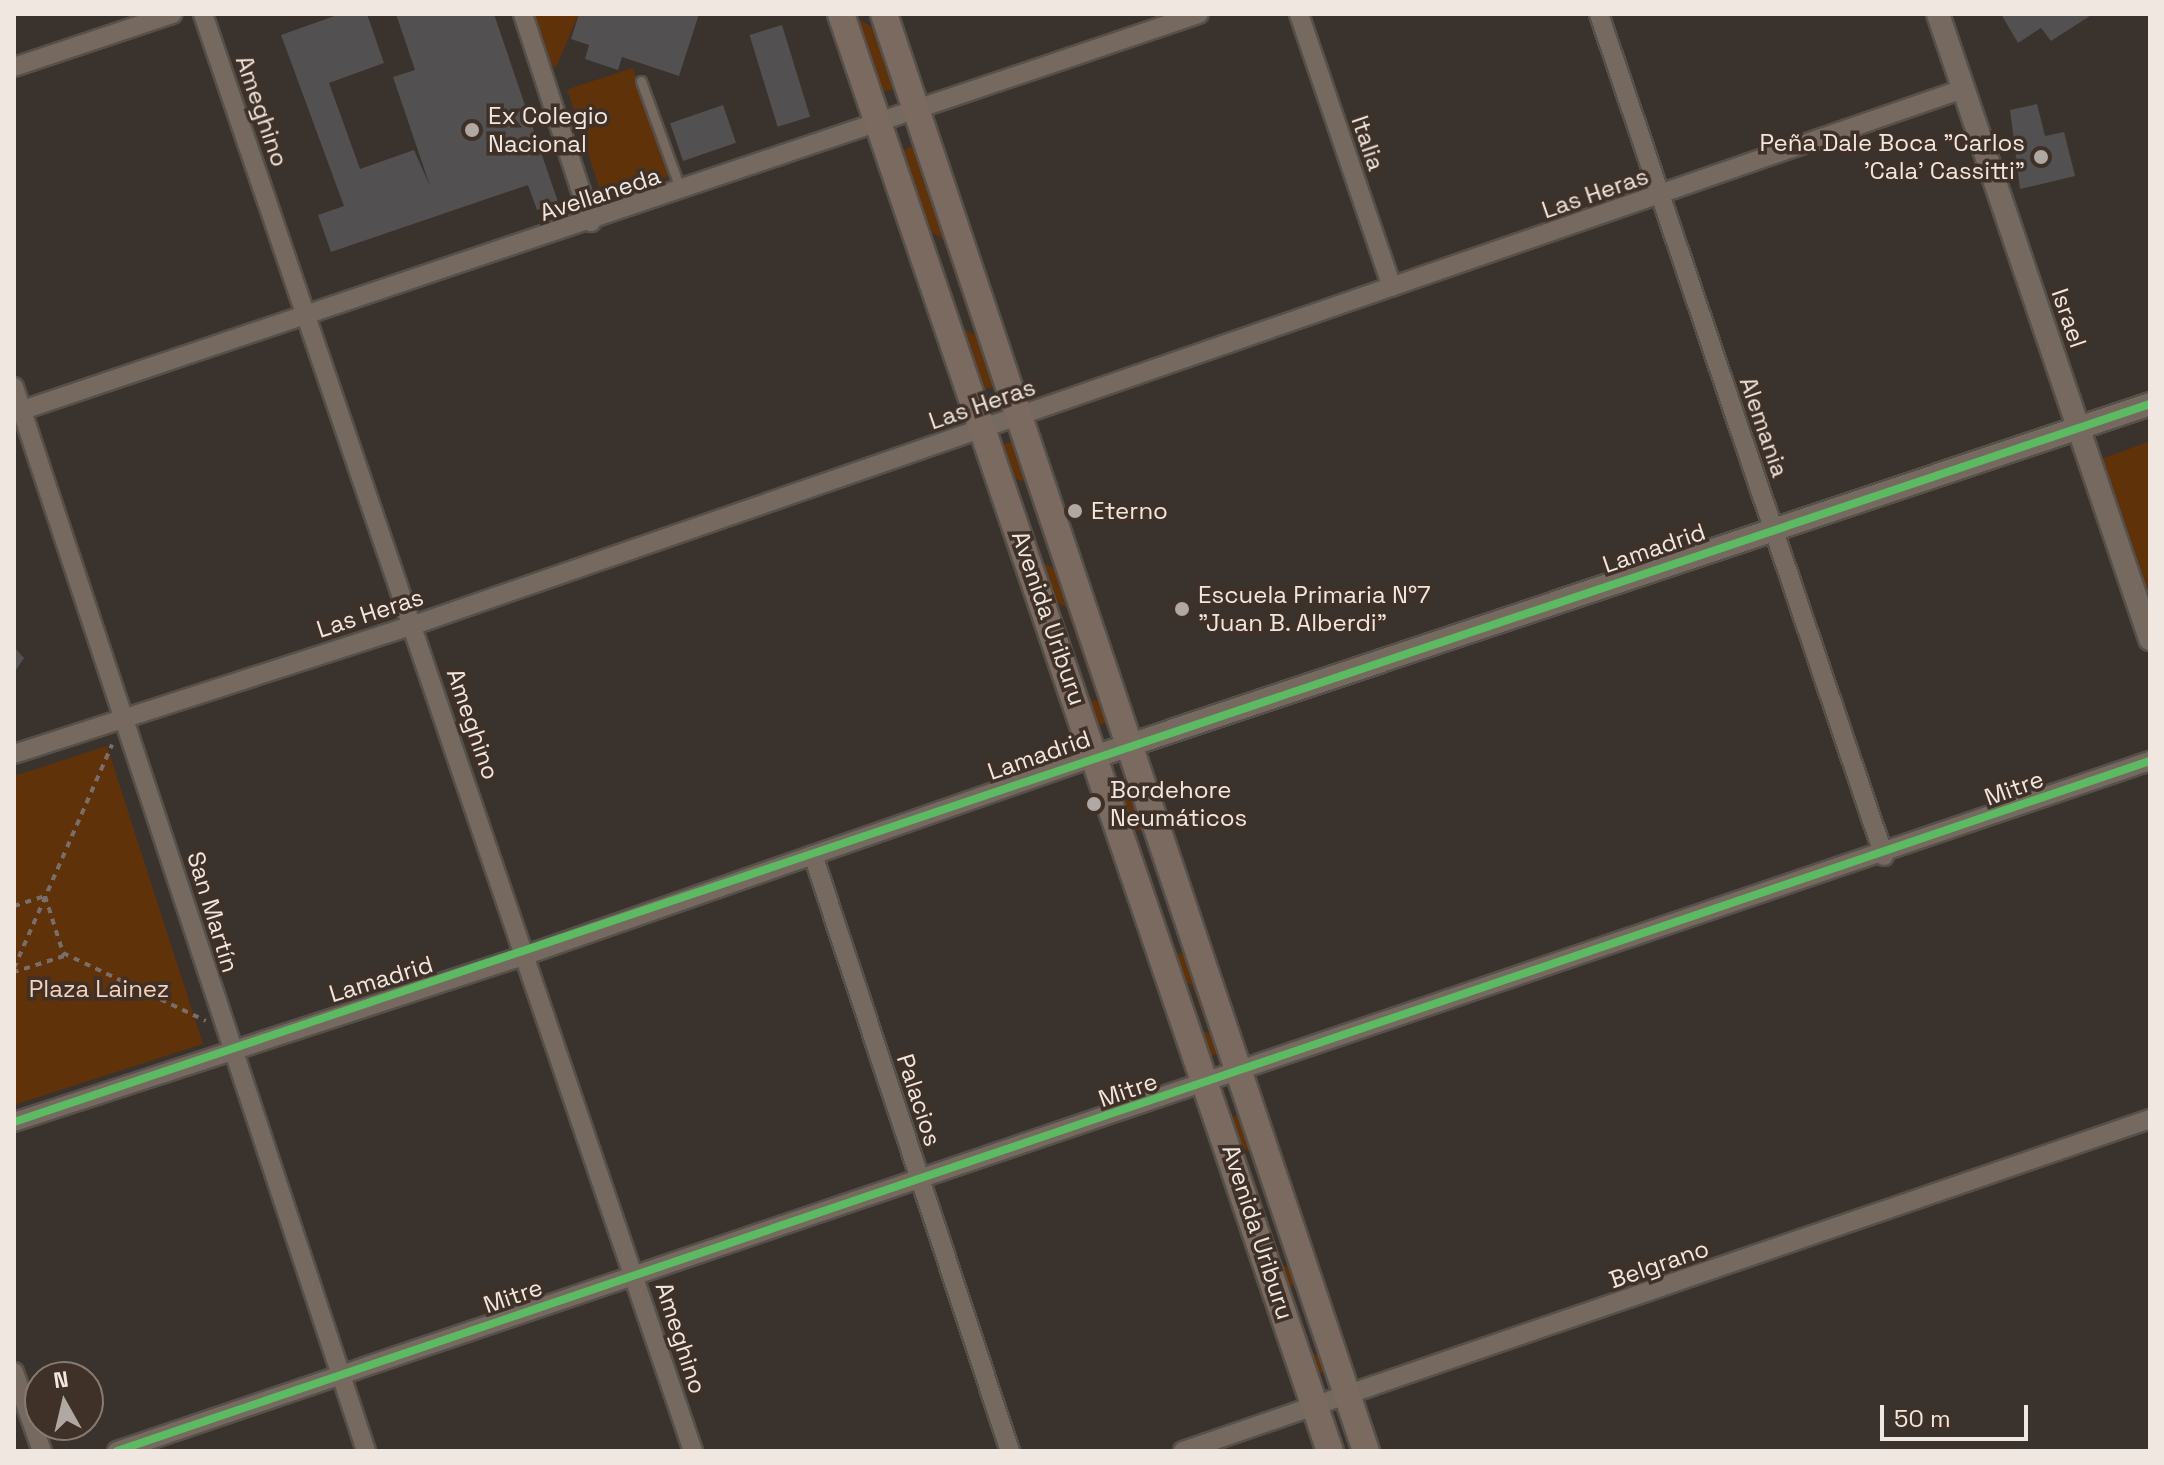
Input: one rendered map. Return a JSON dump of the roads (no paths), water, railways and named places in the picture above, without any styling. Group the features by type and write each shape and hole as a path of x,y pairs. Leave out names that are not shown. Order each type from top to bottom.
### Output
{"main road":[{"name":"Avenida Uriburu","path":"841,14 1097,756 1330,1451"},
{"name":"Avenida Uriburu","path":"879,16 917,113 1133,745 1366,1451"}],"street":[{"path":"14,67 172,14"},
{"name":"Ameghino","path":"203,14 414,625 693,1451"},
{"path":"523,14 591,222"},
{"name":"Avellaneda","path":"18,412 917,113 1199,14"},
{"name":"Italia","path":"1299,14 1392,287"},
{"name":"Alemania","path":"1599,14 1884,856"},
{"name":"Israel","path":"1938,14 2150,639"},
{"name":"Las Heras","path":"14,754 126,713 414,625 1963,89"},
{"name":"San Martín","path":"14,387 18,412 126,713 228,1039 366,1451"},
{"name":"Lamadrid","path":"14,1122 228,1039 526,955 1097,756 2150,404"},
{"name":"Mitre","path":"117,1451 341,1377 634,1274 1884,856 2150,761"},
{"name":"Palacios","path":"813,855 1010,1451"},
{"name":"Belgrano","path":"1183,1451 1317,1408 2150,1119"},
{"path":"14,1372 42,1451"}],"lane":[{"path":"641,81 681,192"}],"place":[{"name":"Ex Colegio Nacional","path":"472,130"},
{"name":"Peña Dale Boca \"Carlos 'Cala' Cassitti\"","path":"2041,157"},
{"name":"Eterno","path":"1075,511"},
{"name":"Escuela Primaria N°7 \"Juan B. Alberdi\"","path":"1182,609"},
{"name":"Bordehore Neumáticos","path":"1094,804"}],"park label":[{"name":"Plaza Lainez","path":"99,989"}]}
